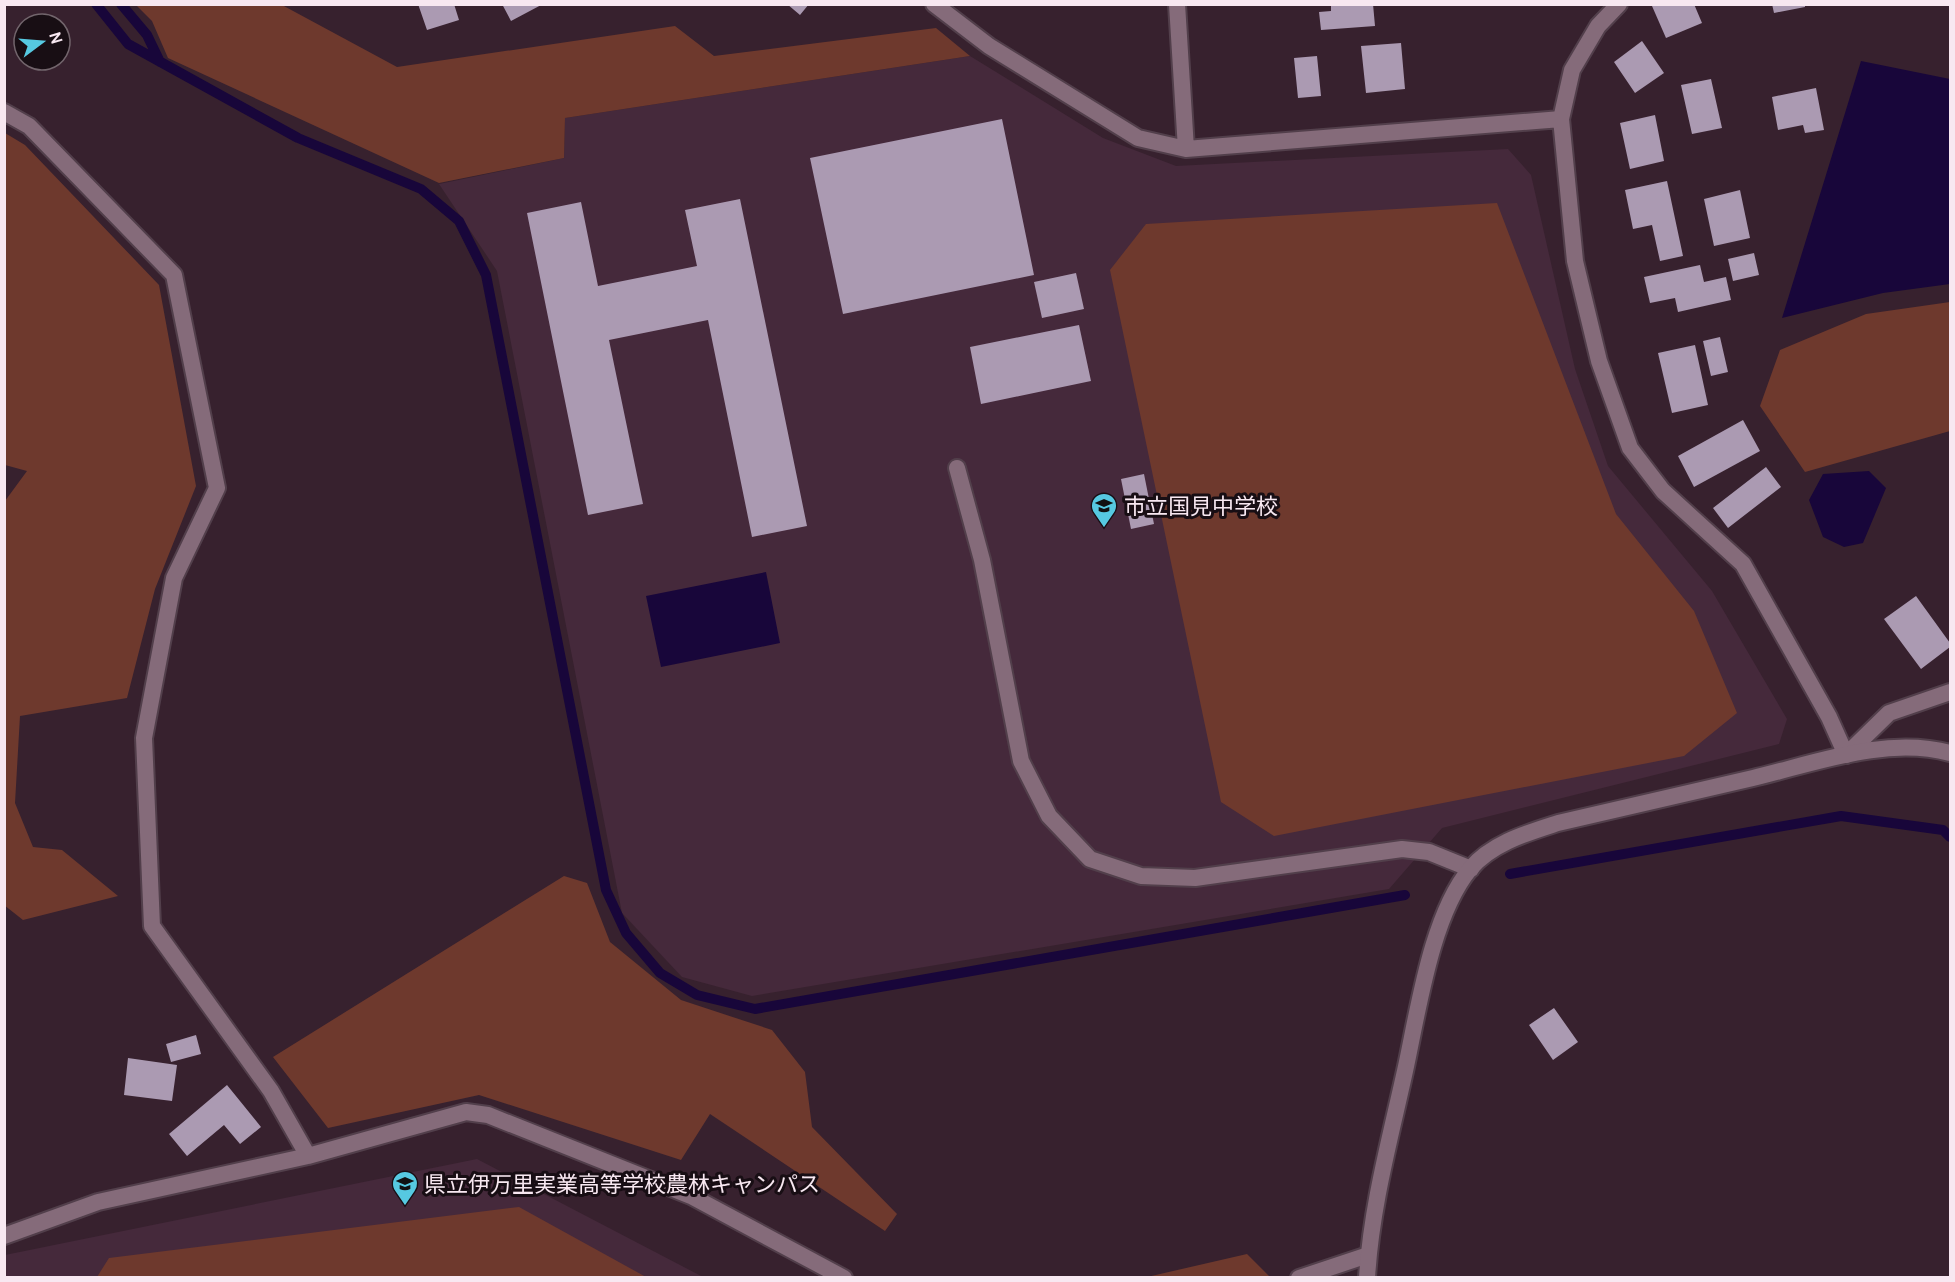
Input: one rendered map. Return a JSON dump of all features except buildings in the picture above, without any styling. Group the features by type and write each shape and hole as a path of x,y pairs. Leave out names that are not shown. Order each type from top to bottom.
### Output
{"street":[{"path":"934,4 989,46 1138,138 1186,149 1561,119"},
{"path":"1177,4 1186,149"},
{"path":"1619,4 1598,26 1572,70 1561,119 1575,261 1599,361 1630,448 1663,491 1743,564 1829,717 1846,755"},
{"path":"4,112 29,126 174,275 217,488 174,578 144,738 152,926 271,1091 308,1156"},
{"path":"957,468 982,560 1021,761 1049,816 1090,859 1141,876 1195,878 1402,849 1429,852 1471,869"},
{"path":"1846,755 1889,713 1950,692"},
{"path":"1367,1278 1368,1255 1384,1165 1432,948 1453,897 1471,869 1494,848 1522,835 1558,823 1846,755 1896,748 1950,753"},
{"path":"4,1236 98,1202 308,1156 466,1112 488,1115 691,1196 844,1278"},
{"path":"1299,1278 1368,1255"}],"shaded area":[{"path":"136,5 282,5 397,67 675,26 714,56 936,28 970,56 565,118 564,158 439,183 168,58 152,21"},
{"name":"市立国見中学校","path":"970,56 1103,138 1176,166 1508,149 1531,175 1575,369 1608,466 1712,591 1787,719 1779,744 1442,828 1389,889 752,996 682,977 622,913 497,271 439,184 564,158 565,118"},
{"path":"1861,61 1950,79 1950,284 1883,293 1782,318"},
{"path":"5,133 25,145 159,285 196,486 155,589 127,698 20,716 15,803 33,847 62,850 118,896 23,920 4,905 5,501 27,471 5,465"},
{"path":"1497,203 1616,514 1694,611 1737,713 1684,756 1274,836 1221,802 1110,270 1146,224"},
{"path":"1950,302 1950,431 1805,472 1760,406 1780,350 1866,314"},
{"path":"1869,471 1886,488 1863,543 1844,547 1823,537 1809,500 1823,474"},
{"path":"766,572 780,643 661,667 646,596"},
{"path":"564,876 587,883 610,942 681,1000 772,1030 805,1072 812,1127 897,1214 885,1231 710,1114 681,1160 479,1095 328,1128 273,1057"},
{"name":"県立伊万里実業高等学校農林キャンパス","path":"477,1159 703,1277 5,1278 5,1255"},
{"path":"519,1207 646,1277 97,1277 109,1258"},
{"path":"1247,1254 1270,1277 1147,1277"}],"waterway":[{"path":"96,4 128,44 298,138 421,189 459,221 486,275 606,890 626,933 660,973 697,995 755,1009 1405,895"},
{"path":"121,4 147,35 160,62"},
{"path":"1510,874 1841,816 1943,830 1950,837"}],"place":[{"name":"市立国見中学校","path":"1104,529"},
{"name":"県立伊万里実業高等学校農林キャンパス","path":"405,1207"}]}
